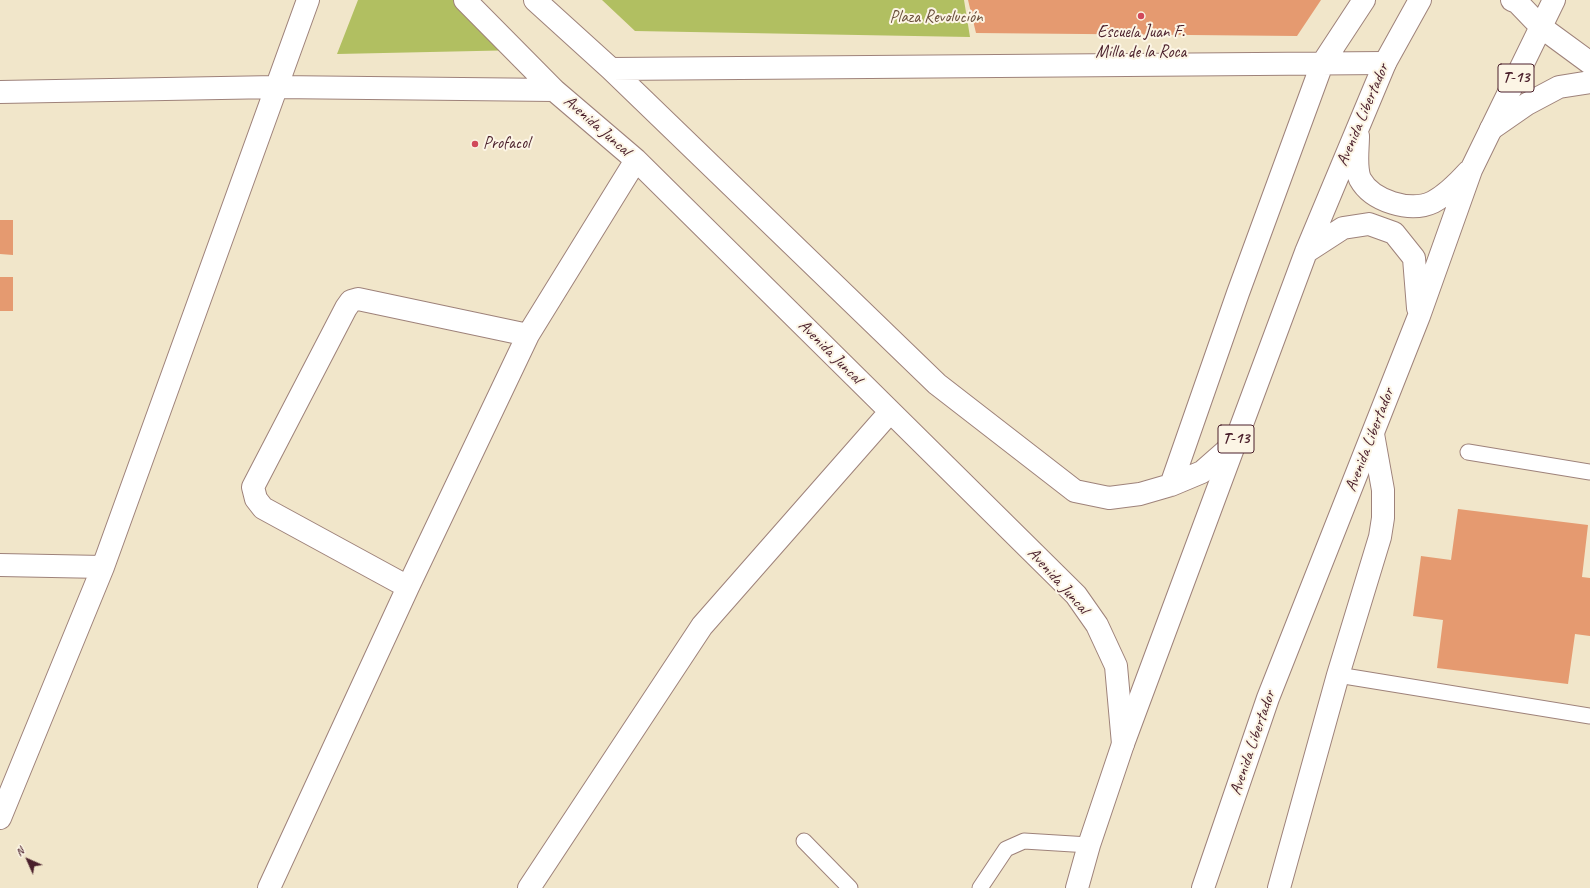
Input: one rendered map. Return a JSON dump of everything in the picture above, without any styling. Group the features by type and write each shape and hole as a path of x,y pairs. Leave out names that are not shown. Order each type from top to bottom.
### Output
{"main road":[{"path":"0,818 103,567 308,0"},
{"name":"Avenida Juncal","path":"465,0 554,90 636,160 1076,595 1097,625 1116,666 1123,744"},
{"path":"535,0 611,69 937,384 1075,491 1109,498 1140,494 1172,485 1202,472 1235,443"},
{"path":"1172,485 1238,293 1322,64 1364,0"},
{"name":"Avenida Libertador","path":"1077,888 1089,845 1123,744 1306,252 1385,62 1420,0"},
{"path":"1512,0 1517,2 1542,26 1590,63"},
{"name":"Avenida Libertador","path":"1203,888 1268,698 1419,316 1471,170 1554,0"},
{"path":"611,69 1322,64 1385,62"},
{"path":"1491,129 1527,104 1559,87 1590,82"},
{"path":"0,92 276,86 554,90"},
{"name":"T-13","path":"1359,123 1357,165 1360,178 1367,188 1380,199 1397,205 1415,206 1432,202 1452,188 1471,170"},
{"path":"269,888 408,587 528,335 636,160"},
{"name":"T-13","path":"1306,252 1343,228 1369,224 1394,233 1414,258 1419,316"},
{"path":"408,587 263,508 256,499 253,487 346,308 351,302 358,298 528,335"},
{"path":"529,888 702,626 890,412"},
{"path":"1279,888 1338,675 1380,537 1383,518 1383,490 1373,434"},
{"path":"0,565 103,567"}],"lane":[{"path":"1468,452 1590,472"},
{"path":"1338,675 1590,716"},
{"path":"804,841 850,888"},
{"path":"980,888 1006,849 1024,841 1089,845"}],"green space":[{"path":"358,0 471,0 523,50 337,54"},
{"name":"Plaza Revolución","path":"602,0 964,0 970,37 635,31"}],"building":[{"name":"Escuela Juan F. Milla de la Roca","path":"968,0 1321,0 1297,36 976,33"},
{"path":"0,220 13,220 13,255 0,254"},
{"path":"0,277 13,277 13,311 0,311"},
{"path":"1458,509 1588,525 1582,577 1590,578 1590,636 1575,634 1568,684 1437,668 1443,620 1413,616 1421,556 1451,560"}],"place":[{"name":"Escuela Juan F. Milla de la Roca","path":"1141,16"},
{"name":"Profacol","path":"475,144"}]}
